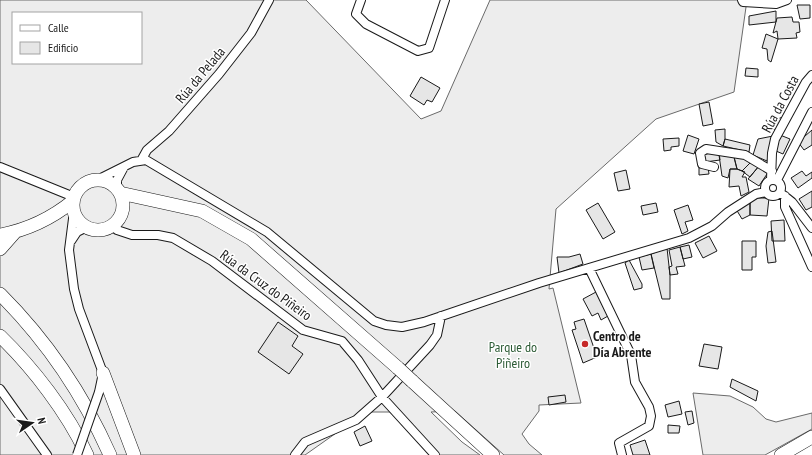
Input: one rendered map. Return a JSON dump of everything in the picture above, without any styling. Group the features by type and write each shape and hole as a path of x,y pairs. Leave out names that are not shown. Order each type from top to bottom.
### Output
{"main road":[{"path":"77,213 83,185 97,180 110,183 118,191 123,203 122,213"},
{"path":"118,191 202,211 251,239 412,380 493,455"},
{"path":"0,235 15,232 40,222 62,210 77,213 97,230 112,226 122,213 143,205 169,204"},
{"path":"40,222 62,218 77,213"},
{"path":"0,249 15,232"},
{"path":"0,294 35,332 75,386 110,455"},
{"path":"0,336 13,349 60,408 87,455"},
{"path":"103,373 134,455"},
{"path":"781,455 812,437"}],"street":[{"name":"Rúa da Pelada","path":"142,159 147,150 169,131 219,74 250,33 269,0"},
{"path":"361,0 356,14 366,24 418,52 429,48 445,0"},
{"path":"742,0 743,2 776,4 787,0"},
{"name":"Rúa da Costa","path":"774,180 772,171 772,153 775,139 806,82 812,75"},
{"path":"783,194 774,197 769,196 766,192 765,186 774,180 812,112"},
{"path":"803,129 812,126"},
{"path":"714,167 702,164 700,153 706,149 745,155 772,171"},
{"path":"97,180 142,159 153,164 267,232 374,321 402,327 689,238 712,226 728,212 756,194 766,192"},
{"path":"118,191 117,180 125,166"},
{"path":"0,168 14,174 77,213"},
{"path":"774,180 782,187 785,207 812,266"},
{"path":"783,194 812,228"},
{"path":"70,241 77,232 77,213"},
{"path":"77,213 70,241 71,268 79,309 103,373 99,392 77,455"},
{"name":"Rúa da Cruz do Piñeiro","path":"112,226 117,230 132,235 158,235 173,238 212,261 303,330 342,341 358,360 382,397 436,455"},
{"path":"589,268 631,355 635,382 649,407 651,416 649,426 619,442 622,455"},
{"path":"295,455 305,442 356,420 382,397 430,345 437,335 441,316"},
{"path":"0,389 46,455"}],"shaded area":[{"path":"0,0 306,0 421,119 441,111 490,0 747,0 734,92 656,119 556,209 549,289 553,288 581,403 539,405 539,411 522,434 529,444 542,455 504,455 455,411 431,412 462,442 480,455 435,455 397,412 366,412 305,455 0,455"},
{"path":"693,393 730,396 753,407 766,419 776,422 812,413 812,429 765,455 703,455"}],"building":[{"path":"797,5 810,5 810,18 800,19"},
{"path":"776,11 776,22 749,25 749,16"},
{"path":"792,17 793,22 799,22 800,32 796,33 797,38 778,39 777,31 773,33 777,18"},
{"path":"766,34 778,39 771,62 768,60 767,49 762,48"},
{"path":"746,68 758,69 758,77 745,76"},
{"path":"421,77 440,88 432,102 427,100 424,105 410,96"},
{"path":"709,102 713,124 703,126 699,104"},
{"path":"783,117 776,131 772,128 777,119"},
{"path":"725,129 723,146 716,142 715,130"},
{"path":"812,130 812,145 804,150 798,142"},
{"path":"688,135 699,139 694,154 683,151"},
{"path":"780,135 790,139 783,154 776,151"},
{"path":"773,136 767,161 753,155 758,139"},
{"path":"679,138 679,146 671,147 671,150 664,151 663,139"},
{"path":"725,139 750,145 749,152 723,146"},
{"path":"719,152 720,160 705,162 704,154"},
{"path":"719,155 734,157 737,169 730,169 728,178 722,176"},
{"path":"734,157 743,158 751,162 742,171 737,169"},
{"path":"751,162 759,166 750,177 742,171"},
{"path":"759,166 769,171 759,186 748,179"},
{"path":"699,167 708,167 709,174 699,175"},
{"path":"730,169 737,169 745,172 742,177 746,177 749,192 741,196 739,186 729,187"},
{"path":"626,170 630,189 618,191 614,173"},
{"path":"802,171 806,176 812,172 812,178 798,188 791,178"},
{"path":"812,191 812,207 806,210 799,199"},
{"path":"758,198 769,198 767,216 750,215 750,201"},
{"path":"750,201 750,215 742,219 736,209"},
{"path":"598,203 615,232 603,239 586,210"},
{"path":"656,203 658,212 643,215 641,206"},
{"path":"688,205 693,220 685,222 688,231 682,234 674,210"},
{"path":"784,220 785,241 772,241 771,221"},
{"path":"772,231 776,262 768,263 766,246 768,232"},
{"path":"709,236 717,251 703,258 695,243"},
{"path":"742,241 756,241 756,257 752,257 752,270 742,270"},
{"path":"689,245 692,257 683,259 680,247"},
{"path":"680,247 685,266 676,267 678,274 670,275 669,267 672,266 669,250"},
{"path":"667,248 670,275 670,299 662,299 651,254"},
{"path":"580,254 583,264 559,273 557,257 569,257"},
{"path":"651,254 654,268 642,270 639,257"},
{"path":"629,260 642,284 642,288 634,290 625,263"},
{"path":"596,292 608,316 601,320 598,313 592,316 583,299"},
{"name":"Centro de Día Abrente","path":"584,319 597,357 583,363 572,330 576,329 574,322"},
{"path":"278,322 298,336 292,346 303,354 289,374 258,352"},
{"path":"704,344 722,347 718,369 699,366"},
{"path":"732,379 758,391 756,401 730,387"},
{"path":"565,395 566,402 549,405 548,397"},
{"path":"679,401 682,414 668,417 665,405"},
{"path":"692,411 694,423 688,425 685,412"},
{"path":"668,425 680,426 679,433 668,433"},
{"path":"365,426 372,441 360,446 354,432"},
{"path":"645,440 650,455 633,455 630,445"}],"place":[{"name":"Centro de Día Abrente","path":"585,344"}],"park label":[{"name":"Parque do Piñeiro","path":"513,356"}]}
